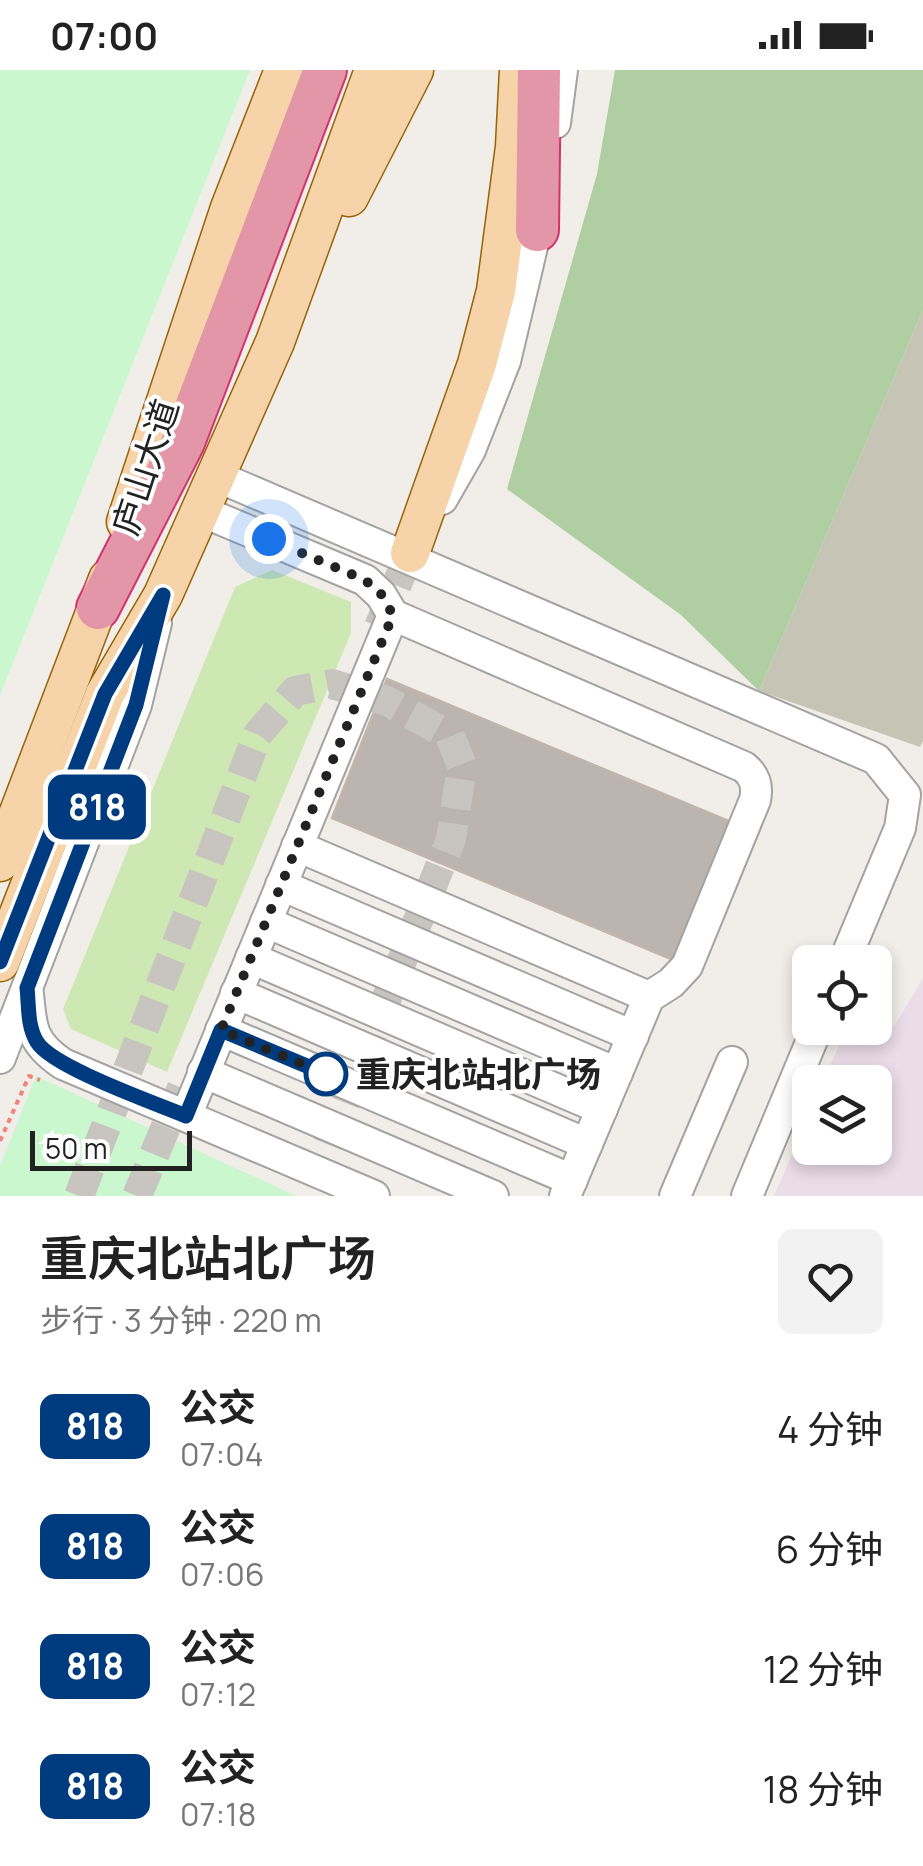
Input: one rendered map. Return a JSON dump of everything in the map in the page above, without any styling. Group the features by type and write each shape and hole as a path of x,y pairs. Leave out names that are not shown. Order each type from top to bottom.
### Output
{"highway":[{"path":"537,230 539,70"},
{"path":"98,608 183,442 319,86"}],"main road":[{"path":"230,208 250,103 264,70"},
{"name":"庐山大道","path":"0,862 98,608 230,208 284,70"},
{"name":"庐山大道","path":"14,975 105,694 163,595 275,342 374,70"},
{"path":"275,342 414,70"},
{"path":"410,554 477,364 496,290 515,147 518,70"}],"street":[{"path":"410,554 470,450 505,361 537,230 562,70"},
{"path":"216,476 876,759 905,795 900,828 851,945"},
{"path":"202,511 365,580 381,594 393,615 744,767 751,773 757,790 686,966 672,983 649,997 568,1188 221,1030"},
{"path":"186,1116 393,615"},
{"path":"298,846 649,997"},
{"path":"281,885 633,1036"},
{"path":"266,922 617,1073"},
{"path":"251,958 602,1109"},
{"path":"14,975 38,1043 63,1064 374,1196"},
{"name":"庐山大道","path":"0,1058 14,975"},
{"path":"236,993 586,1144"},
{"path":"747,1196 810,1045"},
{"path":"675,1196 732,1062"},
{"path":"204,1072 493,1196"}],"path":[{"path":"0,1141 29,1076 44,1082"}],"shaded area":[{"path":"923,310 923,741 920,747 759,691"},
{"path":"923,979 923,1196 774,1196 792,1154 792,1165 892,1165 892,1065 831,1065 839,1045 892,1045 894,1026"}],"green space":[{"path":"0,70 250,70 0,695"},
{"path":"615,70 923,70 923,310 759,691 681,615 507,489 597,174"},
{"path":"272,570 351,602 351,633 167,1072 71,1029 63,1009 235,587"},
{"path":"36,1076 296,1196 0,1196 0,1166"}],"building":[{"path":"387,679 731,822 676,961 332,818"}],"tunnel":[{"path":"379,627 410,553"},
{"path":"79,1196 258,734 295,691 332,684 387,701 450,736 462,766 451,839 307,1196"},
{"path":"137,1196 182,1088"}],"bus line":[{"name":"818","path":"0,962 105,694 163,595 136,705 27,988 30,1026 38,1043 63,1064 186,1116 221,1030 326,1074"}],"place":[{"name":"重庆北站北广场","path":"326,1074"}],"route":[{"path":"269,539 365,580 381,594 393,615 221,1030 326,1074"}]}
